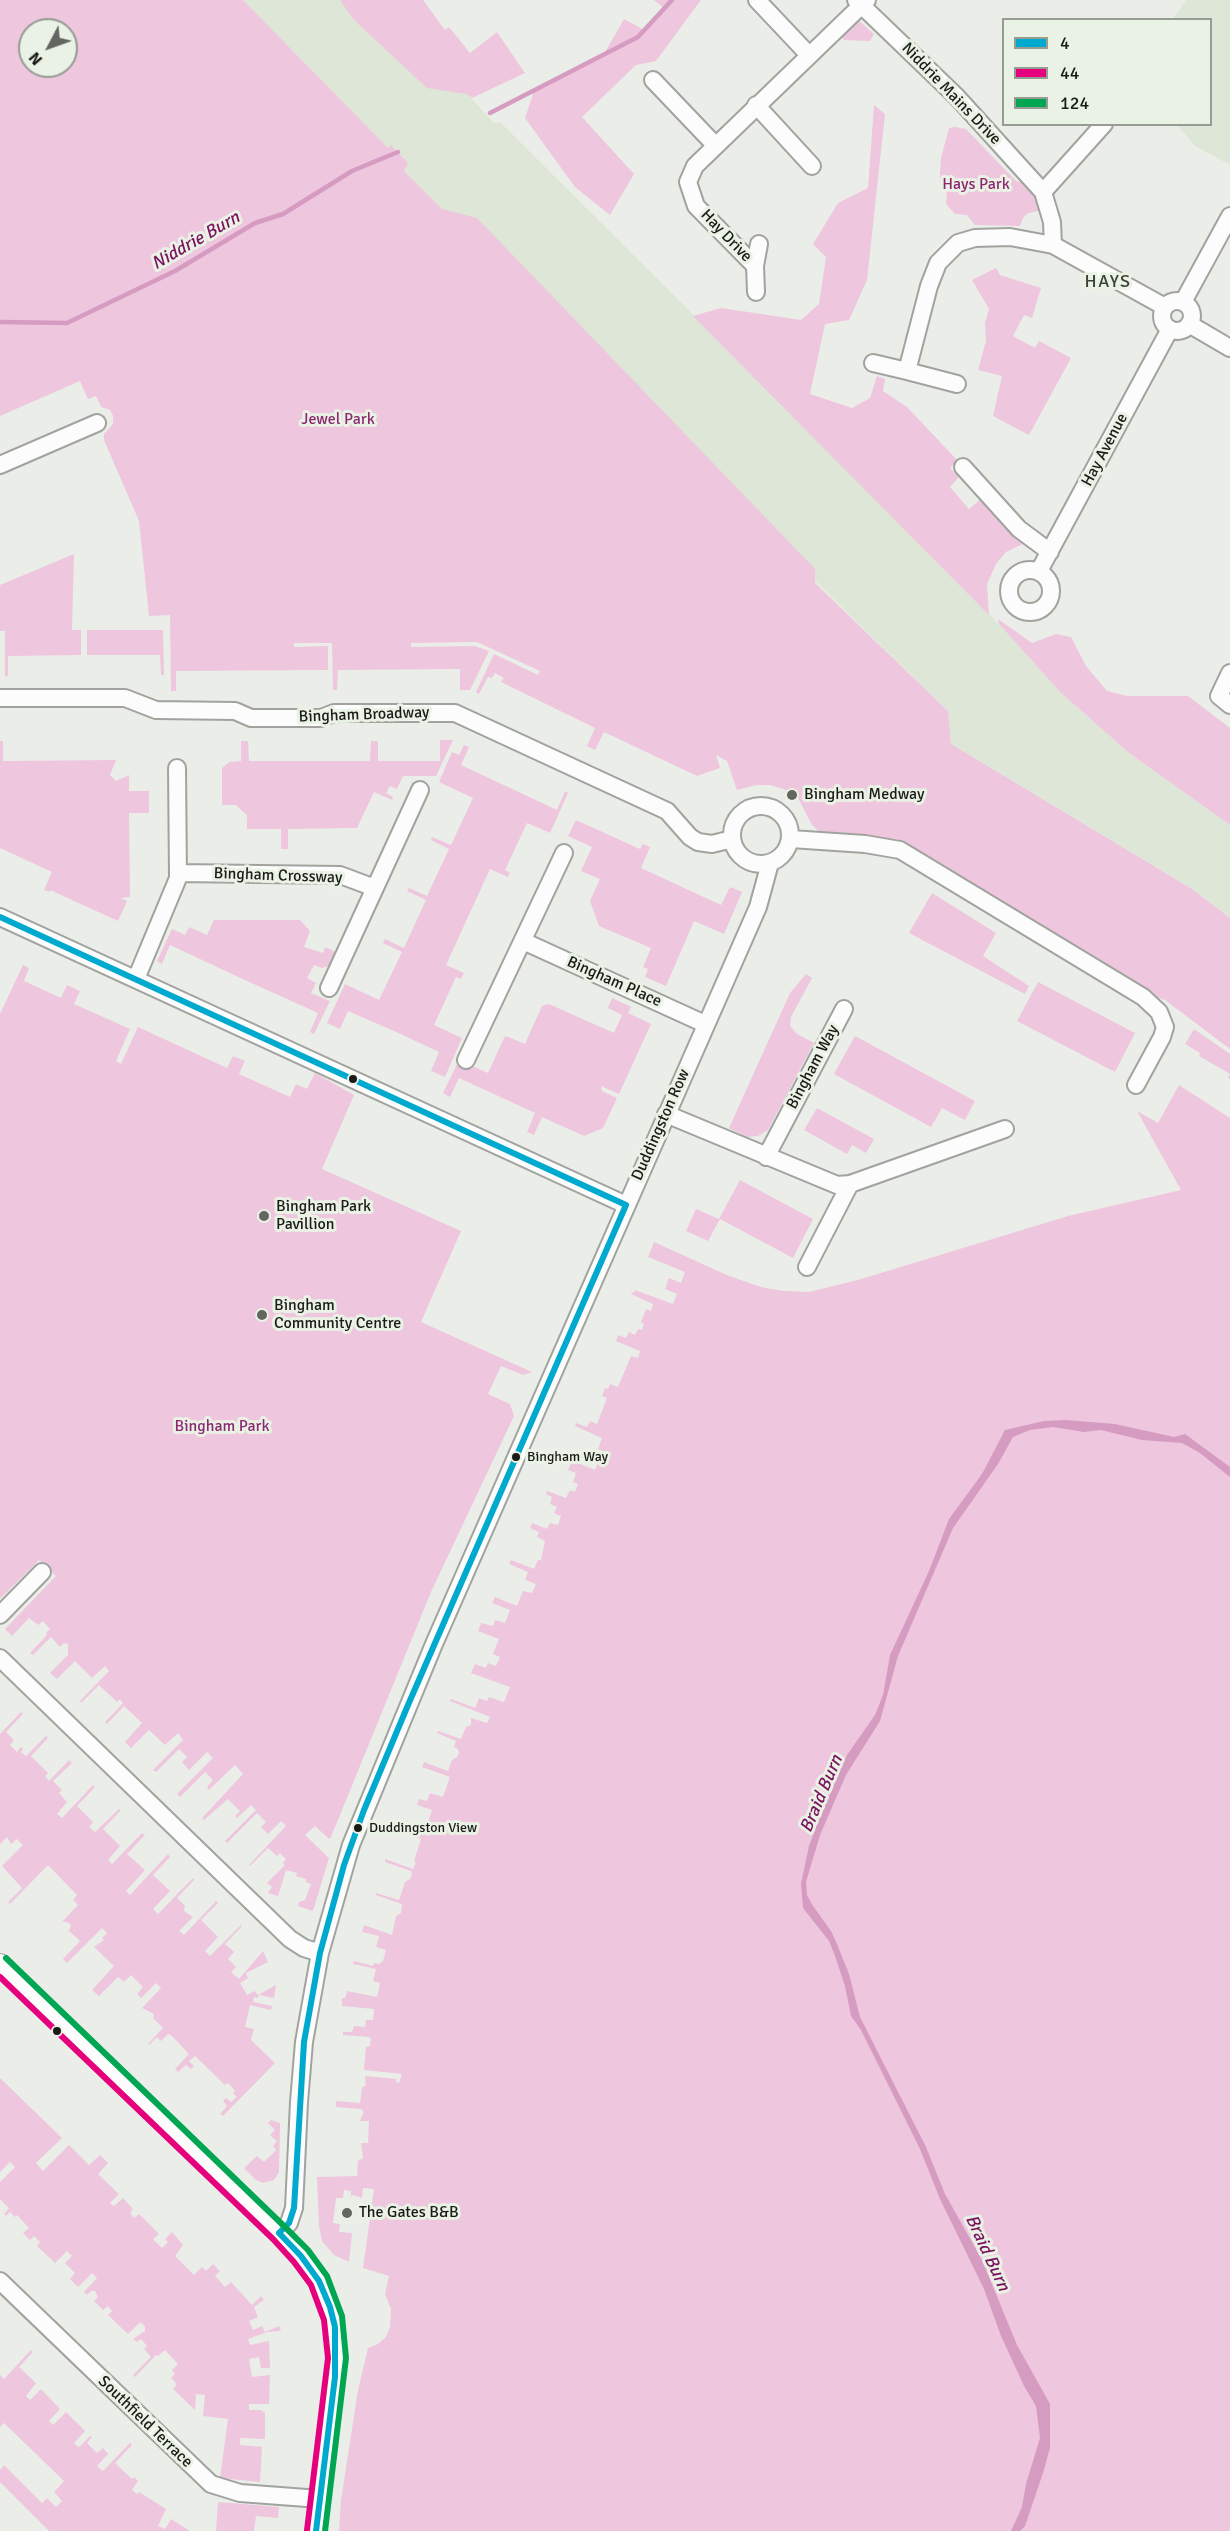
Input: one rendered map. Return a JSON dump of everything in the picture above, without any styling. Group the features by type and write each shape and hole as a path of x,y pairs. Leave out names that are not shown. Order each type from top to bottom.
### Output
{"main road":[{"path":"1,1966 279,2232 301,2256 319,2282 330,2307 335,2327 335,2377 316,2531"}],"street":[{"path":"757,0 808,54"},
{"name":"Hay Drive","path":"755,266 696,206 688,182 695,166 861,2"},
{"name":"Niddrie Mains Drive","path":"861,2 957,97 1043,192 1052,222 1053,245"},
{"path":"653,80 716,146"},
{"path":"756,105 812,166"},
{"path":"1043,192 1102,126"},
{"path":"1183,302 1230,216"},
{"path":"907,371 934,270 952,248 966,240 992,237 1028,239 1053,245 1165,307"},
{"name":"Hay Drive","path":"756,292 755,266 759,244"},
{"path":"1173,302 1183,302 1192,312 1189,324 1178,330 1170,328 1163,319 1165,307 1173,302"},
{"path":"1189,324 1230,348"},
{"name":"Hay Avenue","path":"1039,572 1170,328"},
{"path":"873,363 957,384"},
{"path":"0,465 97,423"},
{"path":"963,467 1019,529 1050,552"},
{"path":"1230,673 1219,696 1230,705"},
{"name":"Bingham Broadway","path":"0,698 125,698 156,710 234,711 251,718 321,718 334,713 455,713 667,811 690,837 698,842 712,844 732,839"},
{"path":"136,979 178,873 177,768"},
{"path":"329,988 420,790"},
{"path":"756,806 779,811 789,824 791,839 784,855 770,863 753,863 745,860 739,854 732,839 734,824 743,812 756,806"},
{"path":"791,839 865,844 900,850 1143,997 1159,1012 1165,1027 1162,1037 1136,1084"},
{"path":"466,1060 564,853"},
{"name":"Duddingston Row","path":"279,2232 289,2223 294,2208 304,2042 320,1953 339,1880 364,1810 434,1644 758,908 770,863"},
{"name":"Bingham Crossway","path":"178,873 340,875 375,888"},
{"path":"0,917 626,1205"},
{"name":"Bingham Place","path":"523,941 705,1024"},
{"name":"Bingham Way","path":"766,1157 844,1009"},
{"path":"666,1114 837,1185 850,1184 1005,1129"},
{"path":"807,1267 850,1184"},
{"path":"0,1615 42,1572"},
{"path":"0,1658 290,1939 304,1948 320,1953"},
{"name":"Southfield Terrace","path":"0,2282 211,2484 240,2493 321,2499"}],"shaded area":[{"path":"243,0 381,0 494,123 500,122 811,432 999,624 1061,693 1129,753 1230,825 1230,918 1192,889 951,744 948,711 712,480 404,171 408,163 391,145 388,148"},
{"path":"1186,0 1230,0 1230,165 1195,146 1178,126 1212,126 1212,18 1174,18"},
{"path":"1066,1420 1115,1424 1174,1437 1185,1434 1230,1467 1230,1477 1200,1453 1182,1443 1142,1440 1101,1430 1084,1432 1053,1427 1030,1430 1013,1437 998,1464 953,1528 898,1656 880,1721 846,1775 820,1835 806,1882 807,1895 831,1931 849,1974 860,2017 926,2147 945,2194 982,2260 1017,2345 1050,2404 1050,2448 1043,2473 1025,2526 1020,2531 1011,2531 1022,2507 1026,2484 1040,2438 1036,2406 1001,2336 984,2289 940,2199 920,2149 861,2030 851,2016 845,1986 829,1941 803,1908 801,1884 809,1846 818,1822 847,1755 875,1715 883,1695 890,1655 929,1571 949,1519 982,1474 1005,1430 1044,1421"}],"green space":[{"name":"Jewel Park","path":"0,0 243,0 388,148 391,145 408,163 404,171 442,209 477,218 815,569 815,583 948,711 951,744 1192,889 1230,918 1230,1049 1165,1000 1156,997 897,839 822,834 812,825 797,796 770,785 757,785 737,790 727,761 716,755 720,768 697,776 604,732 595,750 587,746 595,728 501,682 504,678 495,673 492,678 488,677 479,694 476,692 494,654 538,675 540,671 477,642 411,643 411,647 475,646 489,651 470,690 460,690 460,669 338,670 337,690 333,690 332,643 294,643 294,647 328,646 328,670 176,671 176,691 171,691 170,615 149,616 139,521 104,440 104,434 113,424 113,416 110,410 101,407 96,396 88,399 80,381 0,416"},
{"path":"340,0 423,0 445,30 449,27 470,53 497,32 525,73 472,98 467,94 427,88 353,19"},
{"path":"654,0 701,0 656,61 636,65 582,117 634,174 610,215 575,187 525,118 535,88 604,54 624,19 646,31 664,8"},
{"path":"858,20 874,34 870,41 844,40 840,35"},
{"path":"874,105 885,114 867,280 849,320 825,324 810,394 852,408 870,398 877,376 885,379 883,391 907,407 957,460 950,468 959,477 950,487 969,509 982,498 1025,543 1006,552 996,564 987,584 989,615 693,316 721,308 801,320 819,304 826,257 813,244 838,203 868,188"},
{"name":"Hays Park","path":"949,128 966,129 1016,181 1027,183 1039,211 1028,213 1020,226 975,225 967,215 955,214 946,204 947,194 941,184 940,174 941,158"},
{"path":"996,268 1000,275 1041,288 1032,318 1024,315 1013,336 1035,348 1039,341 1071,358 1029,435 993,416 1002,376 978,370 986,341 985,323 989,309 972,280"},
{"path":"74,554 72,630 81,630 81,655 8,656 8,676 5,676 5,631 0,631 0,585"},
{"path":"998,619 1032,643 1056,634 1071,637 1086,666 1107,691 1127,696 1188,696 1230,728 1230,825 1129,753 1061,693 999,624"},
{"path":"87,630 163,630 164,675 161,675 160,655 87,655"},
{"path":"440,740 453,740 436,776 403,776 397,789 390,786 386,793 393,797 392,800 374,792 357,828 288,829 288,849 281,849 281,829 247,829 247,815 236,805 222,805 222,768 229,762 241,761 241,741 248,741 249,761 370,761 371,741 378,741 378,761 440,761"},
{"path":"0,741 3,741 3,761 116,760 110,775 116,781 129,775 129,791 149,791 149,813 129,813 130,897 120,898 127,901 118,921 50,890 49,892 44,890 52,872 0,848"},
{"path":"464,745 469,747 461,765 557,810 565,791 568,793 550,833 527,823 505,870 510,873 508,877 490,869 446,965 464,973 461,979 456,977 434,1025 462,1038 445,1077 431,1071 439,1052 394,1031 348,1011 340,1029 327,1023 345,984 379,1000 402,952 383,943 385,939 404,948 426,900 407,891 409,888 427,896 449,849 431,840 432,837 451,845 473,798 439,782 452,752 459,755"},
{"path":"576,820 640,849 643,844 650,847 641,868 721,905 730,887 742,892 724,934 694,921 666,986 645,977 648,969 643,967 651,948 599,926 590,901 600,879 581,871 592,847 568,836"},
{"path":"932,893 996,933 983,956 1029,986 1025,994 909,933"},
{"path":"214,920 300,920 310,931 304,947 323,953 325,947 336,952 329,966 322,968 314,965 307,978 316,983 311,993 330,1001 314,1034 310,1032 318,1013 170,945 162,964 157,961 172,929 185,935 189,927 207,935"},
{"name":"Bingham Park","path":"23,965 29,968 24,981 61,998 67,985 80,991 74,1004 130,1029 116,1061 121,1064 138,1027 227,1068 233,1056 245,1061 239,1074 290,1097 296,1084 307,1089 315,1073 354,1095 322,1169 461,1231 421,1322 532,1372 523,1375 501,1366 488,1394 510,1404 514,1416 431,1592 331,1837 329,1839 315,1826 305,1835 329,1858 313,1911 298,1906 299,1902 305,1900 311,1884 306,1882 306,1879 296,1876 297,1873 286,1870 278,1896 268,1893 272,1887 267,1883 285,1865 283,1863 286,1859 280,1853 277,1856 268,1848 249,1865 286,1826 281,1821 268,1834 261,1827 266,1822 257,1813 227,1843 225,1841 256,1810 251,1805 237,1818 235,1816 240,1811 228,1799 204,1820 202,1818 243,1774 235,1765 209,1790 207,1787 213,1780 205,1772 180,1797 177,1794 213,1758 207,1752 189,1770 182,1762 187,1757 179,1749 156,1772 153,1770 183,1740 178,1733 165,1745 149,1730 131,1748 125,1742 142,1723 124,1706 107,1724 105,1722 123,1703 120,1699 117,1702 99,1685 81,1703 80,1701 109,1671 105,1666 92,1678 75,1661 57,1679 50,1673 68,1655 68,1644 64,1643 60,1647 51,1637 33,1655 30,1653 50,1629 43,1621 38,1625 29,1618 12,1636 5,1629 56,1576 39,1560 0,1599 0,1014"},
{"path":"806,974 812,978 791,1017 790,1026 797,1034 814,1043 768,1130 758,1136 747,1137 729,1128 790,993"},
{"path":"1038,982 1135,1033 1115,1072 1017,1021"},
{"path":"612,998 631,1007 628,1013 651,1024 619,1094 601,1086 602,1091 617,1098 603,1128 584,1136 542,1117 534,1135 527,1132 535,1113 459,1078 450,1097 443,1093 459,1060 488,1073 506,1036 525,1044 542,1006 549,1004 614,1033 622,1015 608,1008"},
{"path":"1194,1029 1230,1054 1230,1074 1199,1056 1200,1053 1185,1044"},
{"path":"855,1036 975,1101 965,1120 942,1108 931,1127 834,1074"},
{"path":"1179,1085 1230,1118 1230,2531 339,2531 341,2500 358,2390 368,2348 378,2344 386,2337 390,2327 391,2309 385,2294 389,2276 363,2268 374,2189 363,2188 362,2198 353,2195 351,2197 351,2191 344,2190 343,2198 336,2198 333,2223 340,2224 339,2232 352,2233 349,2262 334,2255 322,2241 319,2226 317,2177 357,2176 358,2161 363,2158 361,2143 368,2143 369,2121 360,2121 364,2112 361,2109 336,2107 336,2101 360,2103 362,2088 366,2085 365,2076 397,2079 396,2082 399,2083 402,2074 364,2070 366,2047 370,2046 371,2039 343,2035 343,2032 352,2032 354,2026 365,2027 366,2020 373,2020 374,2009 342,2006 342,1998 345,1998 347,1991 377,1997 380,1983 373,1981 376,1969 353,1964 354,1961 373,1966 374,1963 379,1964 383,1961 386,1950 376,1947 379,1936 362,1932 364,1925 392,1935 396,1916 401,1913 402,1904 376,1895 376,1893 399,1900 405,1882 412,1874 411,1871 385,1862 385,1859 413,1869 416,1862 414,1861 421,1839 396,1830 397,1828 399,1826 429,1836 432,1833 432,1826 427,1825 432,1810 417,1805 419,1799 427,1801 430,1793 443,1797 450,1777 422,1767 424,1762 448,1771 452,1760 459,1753 454,1747 456,1741 437,1733 438,1731 461,1739 466,1727 471,1725 471,1718 487,1723 490,1717 450,1701 451,1699 475,1708 479,1698 487,1701 489,1697 504,1702 510,1687 471,1673 475,1664 486,1668 488,1663 496,1666 500,1657 493,1654 499,1639 478,1631 481,1623 493,1626 495,1620 505,1623 510,1610 492,1603 495,1597 517,1606 523,1591 532,1593 536,1584 525,1580 528,1572 509,1564 511,1560 534,1569 538,1560 541,1560 545,1541 537,1537 539,1532 530,1528 532,1523 547,1529 550,1523 558,1525 561,1516 554,1513 557,1507 550,1504 552,1497 546,1494 547,1491 566,1498 570,1490 575,1492 578,1484 573,1482 576,1473 568,1470 571,1463 560,1459 561,1456 595,1470 603,1451 598,1449 602,1438 575,1426 576,1423 587,1427 590,1421 597,1424 607,1398 602,1396 605,1388 608,1389 610,1384 618,1387 631,1356 638,1358 640,1351 616,1341 618,1335 626,1338 629,1332 635,1335 638,1329 642,1330 644,1324 641,1322 646,1309 651,1311 653,1304 631,1294 635,1290 673,1304 677,1294 665,1289 669,1278 681,1283 685,1272 648,1257 654,1242 729,1276 761,1287 809,1292 858,1280 1068,1216 1181,1190 1137,1111 1158,1123"},
{"path":"817,1108 874,1139 866,1153 852,1145 847,1154 804,1130"},
{"path":"740,1180 813,1219 793,1258 720,1219 708,1241 686,1231 696,1209 719,1219"},
{"path":"21,1712 23,1714 6,1732 14,1740 10,1745 17,1752 21,1747 23,1749 21,1752 26,1756 46,1736 48,1738 31,1756 48,1773 45,1776 49,1781 69,1760 72,1763 53,1781 62,1790 59,1793 67,1802 57,1814 62,1818 93,1785 95,1787 77,1806 93,1822 89,1827 95,1832 119,1809 121,1810 103,1829 120,1846 108,1860 112,1864 142,1833 145,1835 127,1854 145,1870 126,1891 130,1895 168,1854 170,1857 153,1875 170,1891 153,1909 158,1914 193,1878 194,1880 177,1898 185,1906 184,1911 193,1917 179,1931 184,1935 216,1901 218,1903 201,1920 218,1937 205,1951 210,1956 241,1925 225,1944 234,1952 228,1959 236,1967 231,1972 239,1979 263,1951 268,1962 246,1973 248,1978 240,1983 247,1995 255,1991 258,1995 276,1985 274,1998 259,1995 258,1998 254,1997 253,2002 272,2006 271,2010 250,2005 245,2027 254,2029 251,2040 275,2063 223,2116 220,2114 227,2106 223,2101 226,2098 231,2102 237,2097 228,2083 225,2085 195,2056 189,2061 194,2066 191,2069 186,2065 178,2072 175,2069 189,2054 168,2034 161,2041 157,2037 148,2044 163,2028 153,2018 154,2014 142,2008 161,1988 156,1983 141,1998 137,1994 143,1987 131,1975 124,1982 118,1977 99,1996 92,1990 114,1966 94,1947 104,1940 102,1938 107,1933 102,1928 67,1963 63,1959 80,1941 69,1931 71,1925 62,1922 78,1905 73,1900 77,1895 48,1865 10,1904 8,1902 22,1888 2,1866 23,1845 17,1839 11,1844 7,1837 0,1844 0,1734"},
{"path":"0,2078 62,2138 36,2163 43,2171 69,2145 89,2165 100,2155 108,2163 98,2174 119,2194 110,2203 114,2206 123,2198 133,2209 130,2213 134,2218 139,2214 159,2234 153,2239 162,2248 168,2242 165,2239 172,2232 183,2245 175,2256 194,2275 202,2267 206,2271 213,2264 220,2271 215,2276 225,2287 231,2282 252,2305 261,2296 264,2300 254,2307 258,2317 249,2321 253,2330 262,2326 265,2332 279,2326 281,2331 267,2332 248,2339 250,2345 269,2341 270,2368 261,2368 259,2357 249,2359 252,2377 270,2375 269,2404 249,2404 249,2410 261,2410 265,2413 265,2439 240,2438 240,2445 262,2447 260,2482 220,2478 228,2419 203,2416 205,2395 196,2394 195,2410 173,2389 177,2384 171,2378 175,2374 172,2370 178,2364 165,2350 158,2356 156,2355 135,2377 133,2375 151,2357 144,2349 147,2346 141,2339 137,2342 133,2339 145,2331 145,2326 140,2322 128,2334 108,2315 112,2311 108,2306 103,2310 94,2301 98,2297 95,2291 87,2295 84,2292 97,2278 92,2273 78,2287 70,2279 75,2273 65,2263 72,2256 67,2251 55,2263 37,2246 40,2242 34,2236 30,2240 23,2233 29,2228 17,2215 15,2217 10,2212 6,2216 4,2214 9,2208 0,2199 0,2182 15,2167 10,2162 0,2172"},
{"path":"271,2120 280,2123 279,2172 274,2180 263,2183 256,2180 244,2168 257,2156 264,2162 276,2150 273,2146 277,2141 270,2135 275,2130 268,2123"},
{"path":"31,2350 33,2352 19,2367 36,2383 26,2396 30,2400 41,2389 60,2409 49,2421 53,2425 66,2412 85,2431 74,2443 79,2447 90,2436 92,2437 87,2443 97,2453 103,2448 108,2454 97,2466 103,2471 130,2443 132,2445 115,2463 132,2479 134,2477 138,2481 132,2490 166,2509 158,2526 165,2529 171,2519 190,2531 49,2531 0,2482 0,2470 4,2465 42,2503 47,2498 56,2507 62,2501 54,2492 64,2481 4,2423 0,2427 0,2375 4,2379"},
{"path":"218,2502 279,2507 278,2518 256,2516 254,2531 216,2531"}],"waterway":[{"name":"Niddrie Burn","path":"490,113 638,37 672,0"},
{"name":"Niddrie Burn","path":"0,322 67,323 175,271 255,223 283,214 352,171 398,152"}],"transit line":[{"name":"4","path":"0,917 626,1205"},
{"name":"4","path":"279,2233 289,2223 294,2208 304,2042 320,1953 344,1865 364,1810 408,1705 626,1205"},
{"name":"124","path":"6,1958 285,2227 308,2250 327,2276 342,2316 346,2358 325,2531"},
{"name":"44","path":"0,1977 273,2239 311,2285 324,2320 328,2358 307,2530"},
{"name":"4","path":"279,2233 301,2256 319,2281 330,2307 335,2327 335,2377 316,2531"}],"place":[{"name":"Bingham Medway","path":"792,795"},
{"name":"Bingham Park Pavillion","path":"264,1216"},
{"name":"Bingham Community Centre","path":"262,1315"},
{"name":"Bingham Way","path":"516,1457"},
{"name":"Duddingston View","path":"358,1828"},
{"name":"The Gates B&B","path":"347,2213"}],"district":[{"name":"HAYS","path":"1108,282"}],"water label":[{"name":"Braid Burn","path":"822,1794"},
{"name":"Braid Burn","path":"987,2253"}]}
